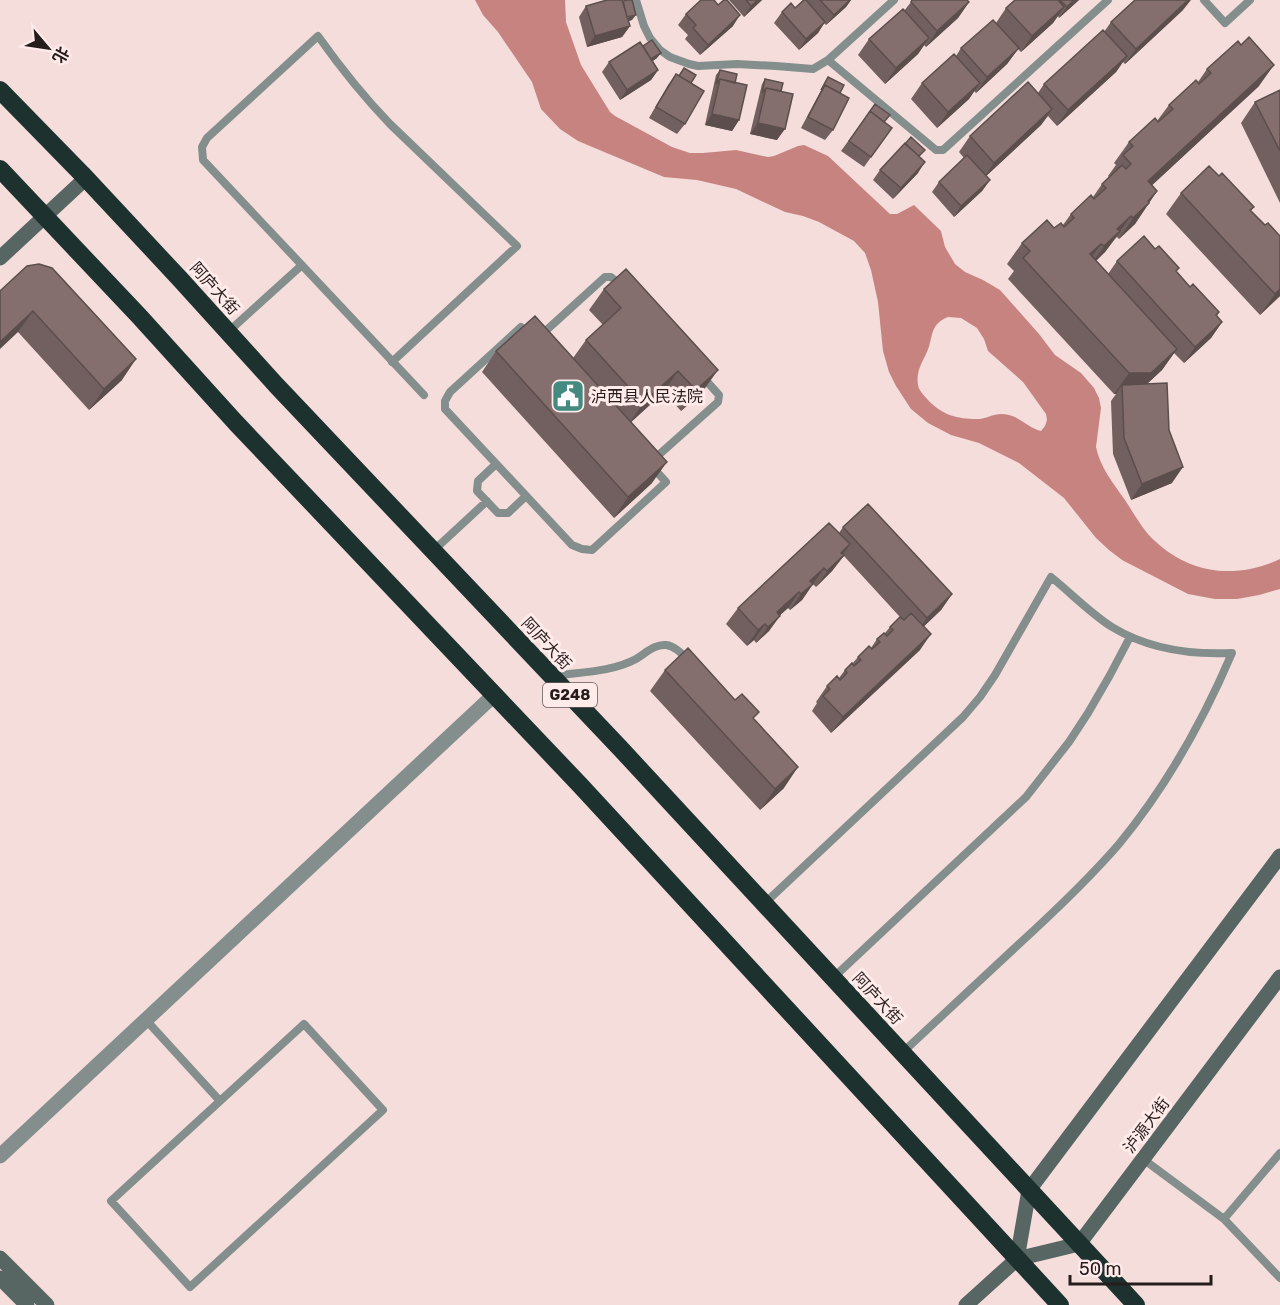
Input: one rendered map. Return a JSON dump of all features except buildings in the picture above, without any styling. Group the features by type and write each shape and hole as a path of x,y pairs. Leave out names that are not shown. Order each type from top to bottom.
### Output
{"highway":[{"name":"阿庐大街","path":"0,90 86,178 284,394 552,676 1136,1305"},
{"path":"0,169 236,423 580,785 1060,1305"}],"main road":[{"path":"0,258 86,178"},
{"path":"1017,1259 1029,1190 1280,856"},
{"name":"泸源大街","path":"1079,1244 1280,977"},
{"path":"966,1305 1017,1259 1079,1244"},
{"path":"0,1258 47,1305"},
{"path":"0,1278 27,1305"}],"street":[{"path":"0,1156 494,695"}],"lane":[{"path":"636,0 644,26 655,44 669,57 698,66 737,64 813,69 828,60 894,0"},
{"path":"828,60 936,150 943,150 1108,0"},
{"path":"1204,0 1225,23 1250,0"},
{"path":"392,362 518,246 383,117 318,36 207,138 202,147 203,160 302,265 392,362 423,395"},
{"path":"228,332 302,265"},
{"path":"537,339 605,277 611,277 624,289"},
{"path":"521,327 537,339 666,482 592,550 572,545 445,409 445,400 450,392 521,327"},
{"path":"650,463 718,402 719,395 695,368"},
{"path":"496,464 478,481 477,491 498,513 508,513 526,496"},
{"path":"434,551 487,501"},
{"path":"764,904 963,717 995,675 1051,577 1098,617 1130,637 1158,646 1195,653 1232,653 1214,696 1179,759 1120,843 1072,895 902,1053"},
{"path":"832,978 1026,797 1069,742 1088,713 1130,637"},
{"path":"552,676 616,666 635,659 652,648 666,645 682,654 698,671"},
{"path":"146,1020 220,1101"},
{"path":"304,1024 383,1110 190,1287 111,1201 220,1101 304,1024"},
{"path":"1224,1220 1280,1153"},
{"path":"1143,1159 1224,1220 1280,1278"}],"shaded area":[{"path":"475,0 565,0 566,22 581,65 610,112 615,116 672,147 690,153 736,150 768,157 804,145 828,156 890,214 897,214 914,205 941,231 945,247 955,264 965,272 1000,290 1055,355 1081,373 1094,388 1101,408 1096,447 1101,461 1112,481 1151,537 1184,561 1215,570 1247,569 1280,559 1280,589 1237,599 1215,599 1188,594 1122,560 1109,550 1096,538 1064,498 1019,463 979,443 951,435 928,423 911,409 889,372 883,351 878,302 871,270 865,253 854,241 819,222 785,212 736,189 697,180 664,177 578,141 560,129 541,109 532,82 498,32 483,15","holes":["948,317 961,318 977,328 988,351 1023,382 1046,414 1047,420 1041,431 1013,416 1004,414 977,419 950,415 933,405 921,391 918,385 918,373 934,328"]}],"place":[{"name":"泸西县人民法院","path":"568,396"}]}
